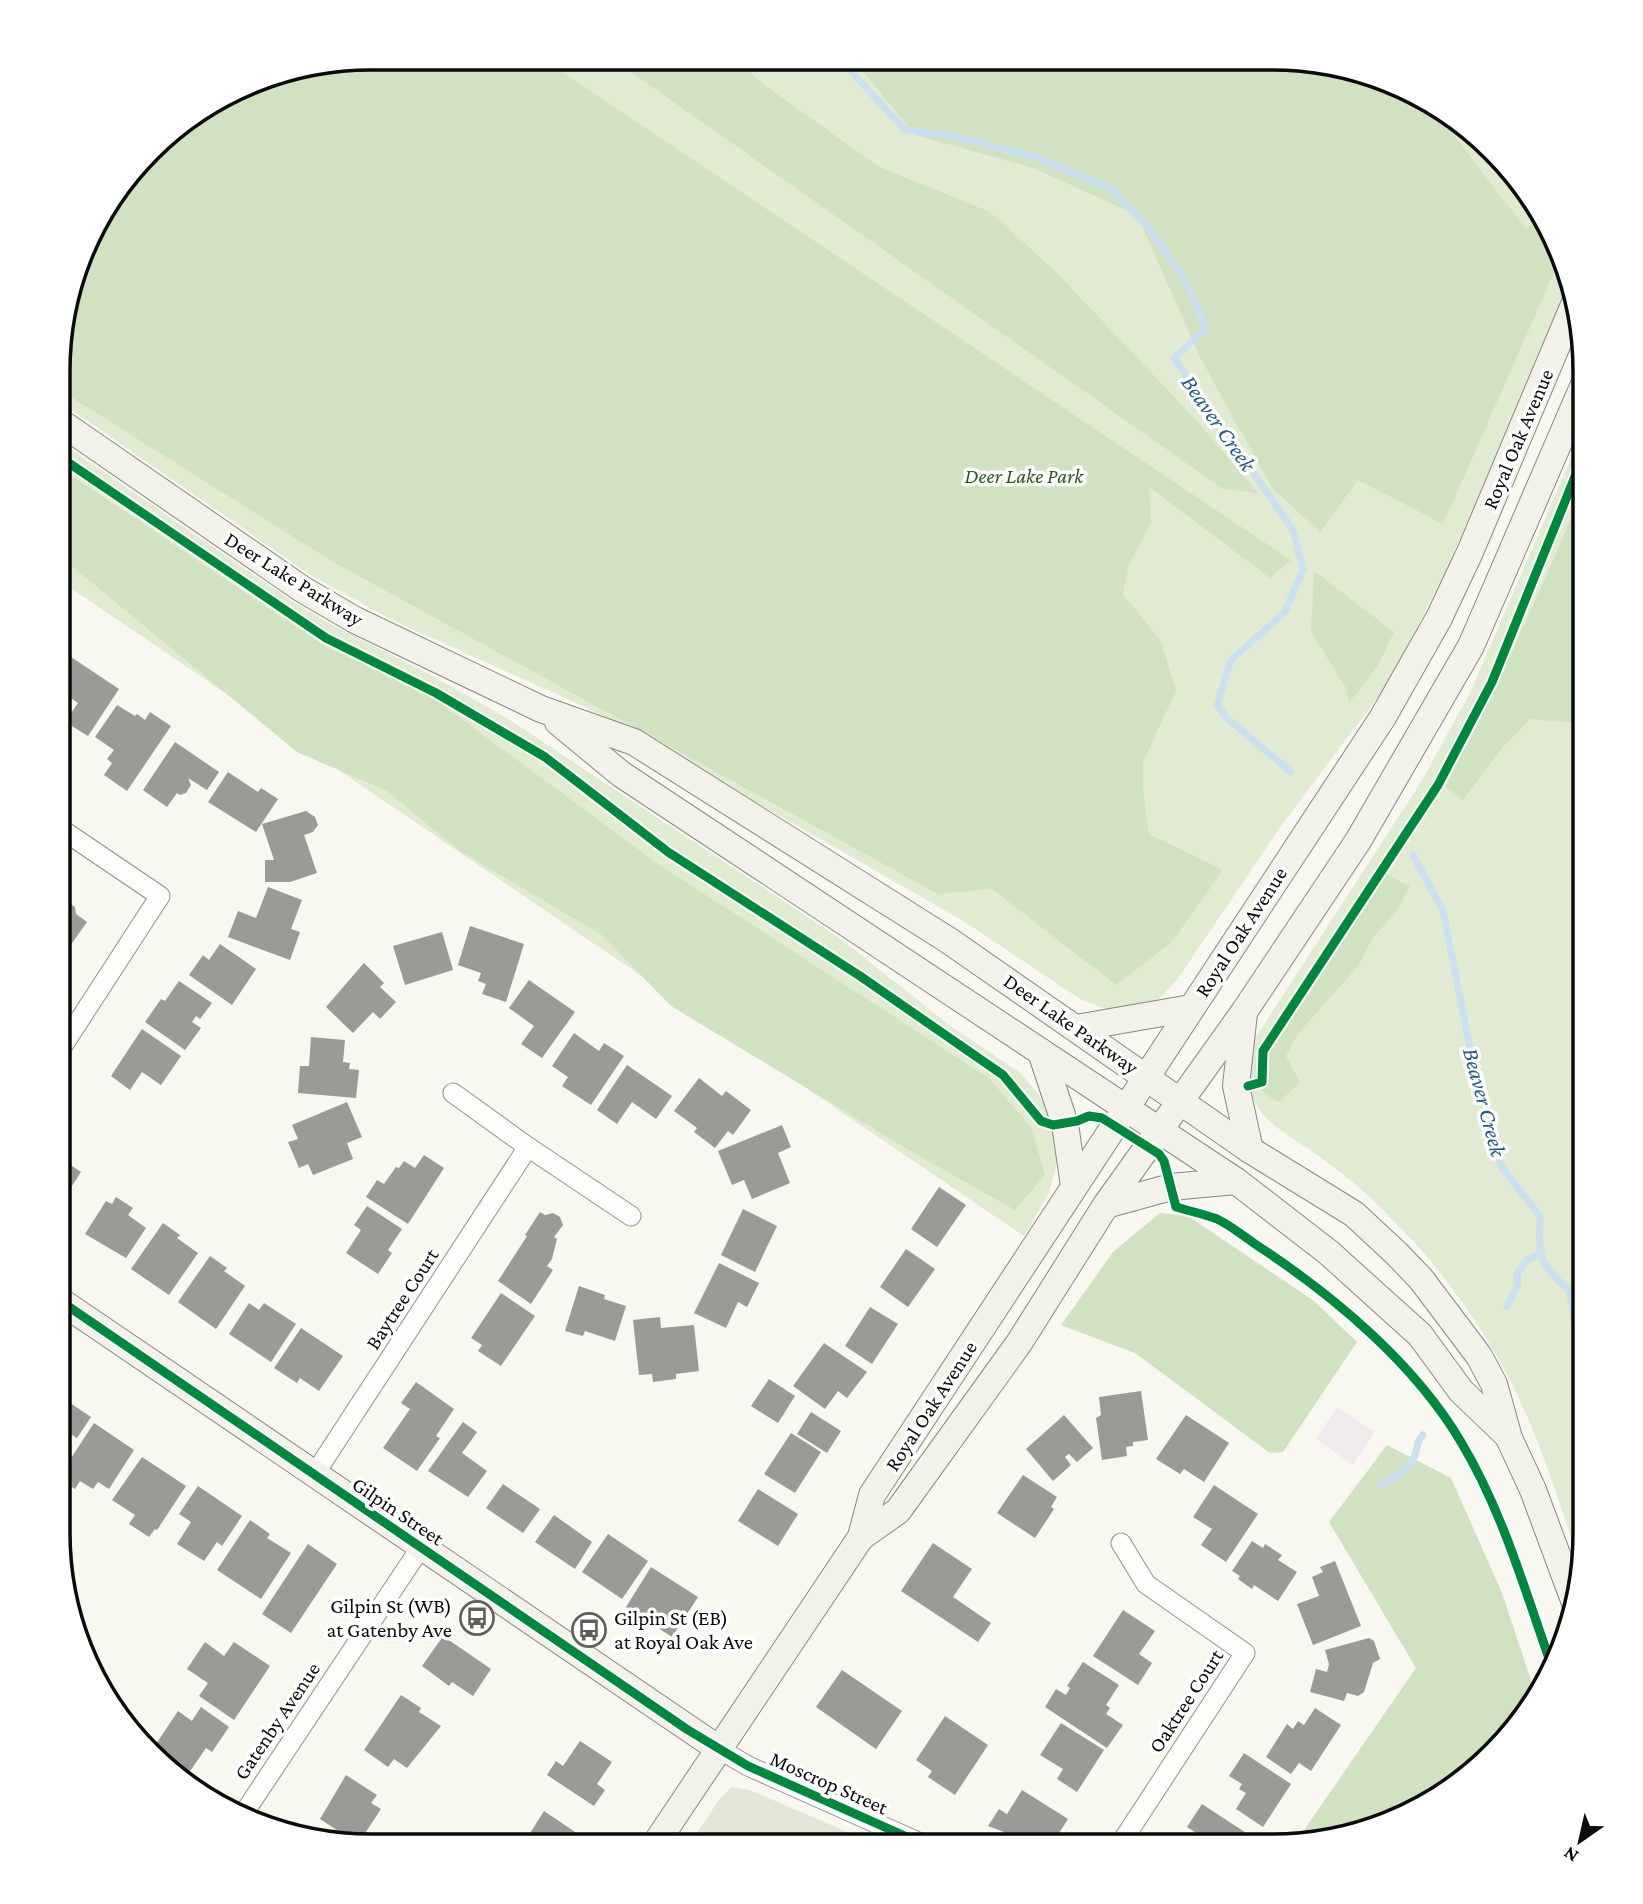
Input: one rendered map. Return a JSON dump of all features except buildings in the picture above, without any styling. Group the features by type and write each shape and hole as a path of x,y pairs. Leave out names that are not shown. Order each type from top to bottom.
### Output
{"main road":[{"name":"Royal Oak Avenue","path":"662,1834 861,1537 872,1495 1383,717 1433,630 1470,552 1568,319"},
{"name":"Royal Oak Avenue","path":"861,1537 898,1511 1019,1343 1106,1205 1244,1012 1358,841 1471,646 1573,410"},
{"name":"Deer Lake Parkway","path":"70,429 302,589 355,620 541,709 634,742 948,940 1250,1150 1354,1214 1421,1279 1484,1365 1494,1384 1509,1438 1533,1490 1568,1585"},
{"name":"Deer Lake Parkway","path":"541,709 621,774 1236,1181 1328,1252 1420,1335 1461,1391 1509,1438"},
{"path":"1076,1028 1191,1007"},
{"path":"1244,1012 1236,1086 1250,1150"},
{"path":"1041,1052 1065,1124 1074,1186"},
{"path":"1106,1205 1171,1188 1236,1181"},
{"name":"Gilpin Street","path":"70,1308 719,1749"}],"street":[{"path":"70,835 160,896 70,1035"},
{"path":"453,1093 631,1216"},
{"name":"Baytree Court","path":"314,1475 528,1147"},
{"name":"Oaktree Court","path":"1121,1543 1146,1584 1245,1653 1127,1834"},
{"name":"Gatenby Avenue","path":"248,1807 421,1548"},
{"name":"Moscrop Street","path":"719,1749 748,1766 900,1834"}],"shaded area":[{"path":"1337,1407 1375,1432 1353,1465 1316,1439"}],"green space":[{"name":"Deer Lake Park","path":"371,70 1272,70 1331,76 1369,86 1423,110 1455,132 1485,158 1511,188 1533,220 1563,293 1564,297 1444,575 1387,685 1281,826 1177,980 1157,1001 1109,1010 1080,999 965,922 642,737 583,706 392,620 309,574 70,409 71,351 80,293 110,220 145,172 188,132 238,101 293,80 331,73"},
{"path":"559,70 1291,560 1270,578 1149,487 1151,523 1129,564 1123,594 1161,641 1176,691 1143,762 1143,790 1149,834 1223,870 1171,943 1116,985 992,889 938,894 328,559 70,396 71,351 76,312 86,274 101,238 132,188 172,145 220,110 274,86 312,76 351,71"},
{"path":"628,70 747,70 879,167 990,212 1055,271 1197,421 1258,493 1223,489"},
{"path":"862,70 1292,71 1331,76 1369,86 1423,110 1448,127 1526,229 1534,222 1555,270 1443,524 1358,480 1320,532 1272,488 1200,357 1137,215 1033,168 915,135"},
{"path":"70,449 298,605 507,718 842,940 953,1028 1019,1072 1037,1092 1050,1115 1058,1158 1050,1191 1024,1236 70,587"},
{"path":"1573,454 1573,1541 1526,1414 1499,1360 1466,1308 1429,1259 1372,1199 1338,1170 1270,1122 1254,1099 1250,1085 1251,1048 1256,1037 1421,782 1470,693"},
{"path":"70,475 326,647 421,689 658,864 989,1078 1031,1127 1045,1175 1015,1210 914,1153 671,1006 602,935 460,851 387,791 297,752 70,565"},
{"path":"1573,513 1573,723 1530,719 1502,748 1463,800 1445,786 1519,637"},
{"path":"1314,571 1394,632 1379,664 1349,703 1346,688 1311,632"},
{"path":"1382,873 1410,886 1396,912 1374,936 1358,966 1297,1035 1286,1056 1300,1082 1278,1103 1253,1084 1258,1047 1333,949 1366,891"},
{"path":"1160,1213 1188,1216 1314,1301 1357,1342 1283,1452 1270,1453 1135,1353 1061,1325 1113,1252"},
{"path":"1387,1445 1451,1478 1502,1593 1533,1685 1511,1716 1485,1746 1455,1772 1423,1794 1350,1824 1303,1832 1416,1668 1329,1522"},
{"path":"732,1787 750,1790 852,1834 696,1834 721,1797"}],"waterway":[{"name":"Beaver Creek","path":"850,70 905,130 952,136 1035,157 1110,188 1148,227 1187,283 1206,329 1174,358 1293,530 1303,569 1285,612 1231,660 1217,705 1228,719 1291,772"},
{"name":"Beaver Creek","path":"1413,855 1443,911 1473,1063 1501,1166 1540,1216 1542,1258 1551,1273 1569,1290 1573,1311"},
{"path":"1507,1307 1518,1284 1517,1274 1527,1260 1539,1254"},
{"path":"1381,1485 1409,1465 1423,1435"}],"cycle path":[{"path":"70,464 326,638 436,693 545,757 668,852 860,976 1003,1075 1041,1121 1053,1125 1089,1116 1102,1118 1159,1154 1164,1161 1176,1207 1223,1222 1317,1288 1372,1334 1421,1386 1442,1413 1461,1442 1489,1496 1512,1552 1547,1654"},
{"path":"1248,1086 1262,1082 1263,1051 1438,785 1492,682 1573,482"},
{"path":"70,1308 688,1730 748,1766 900,1834"}],"place":[{"name":"Gilpin St (WB) at Gatenby Ave","path":"477,1618"},
{"name":"Gilpin St (EB) at Royal Oak Ave","path":"589,1630"}]}
